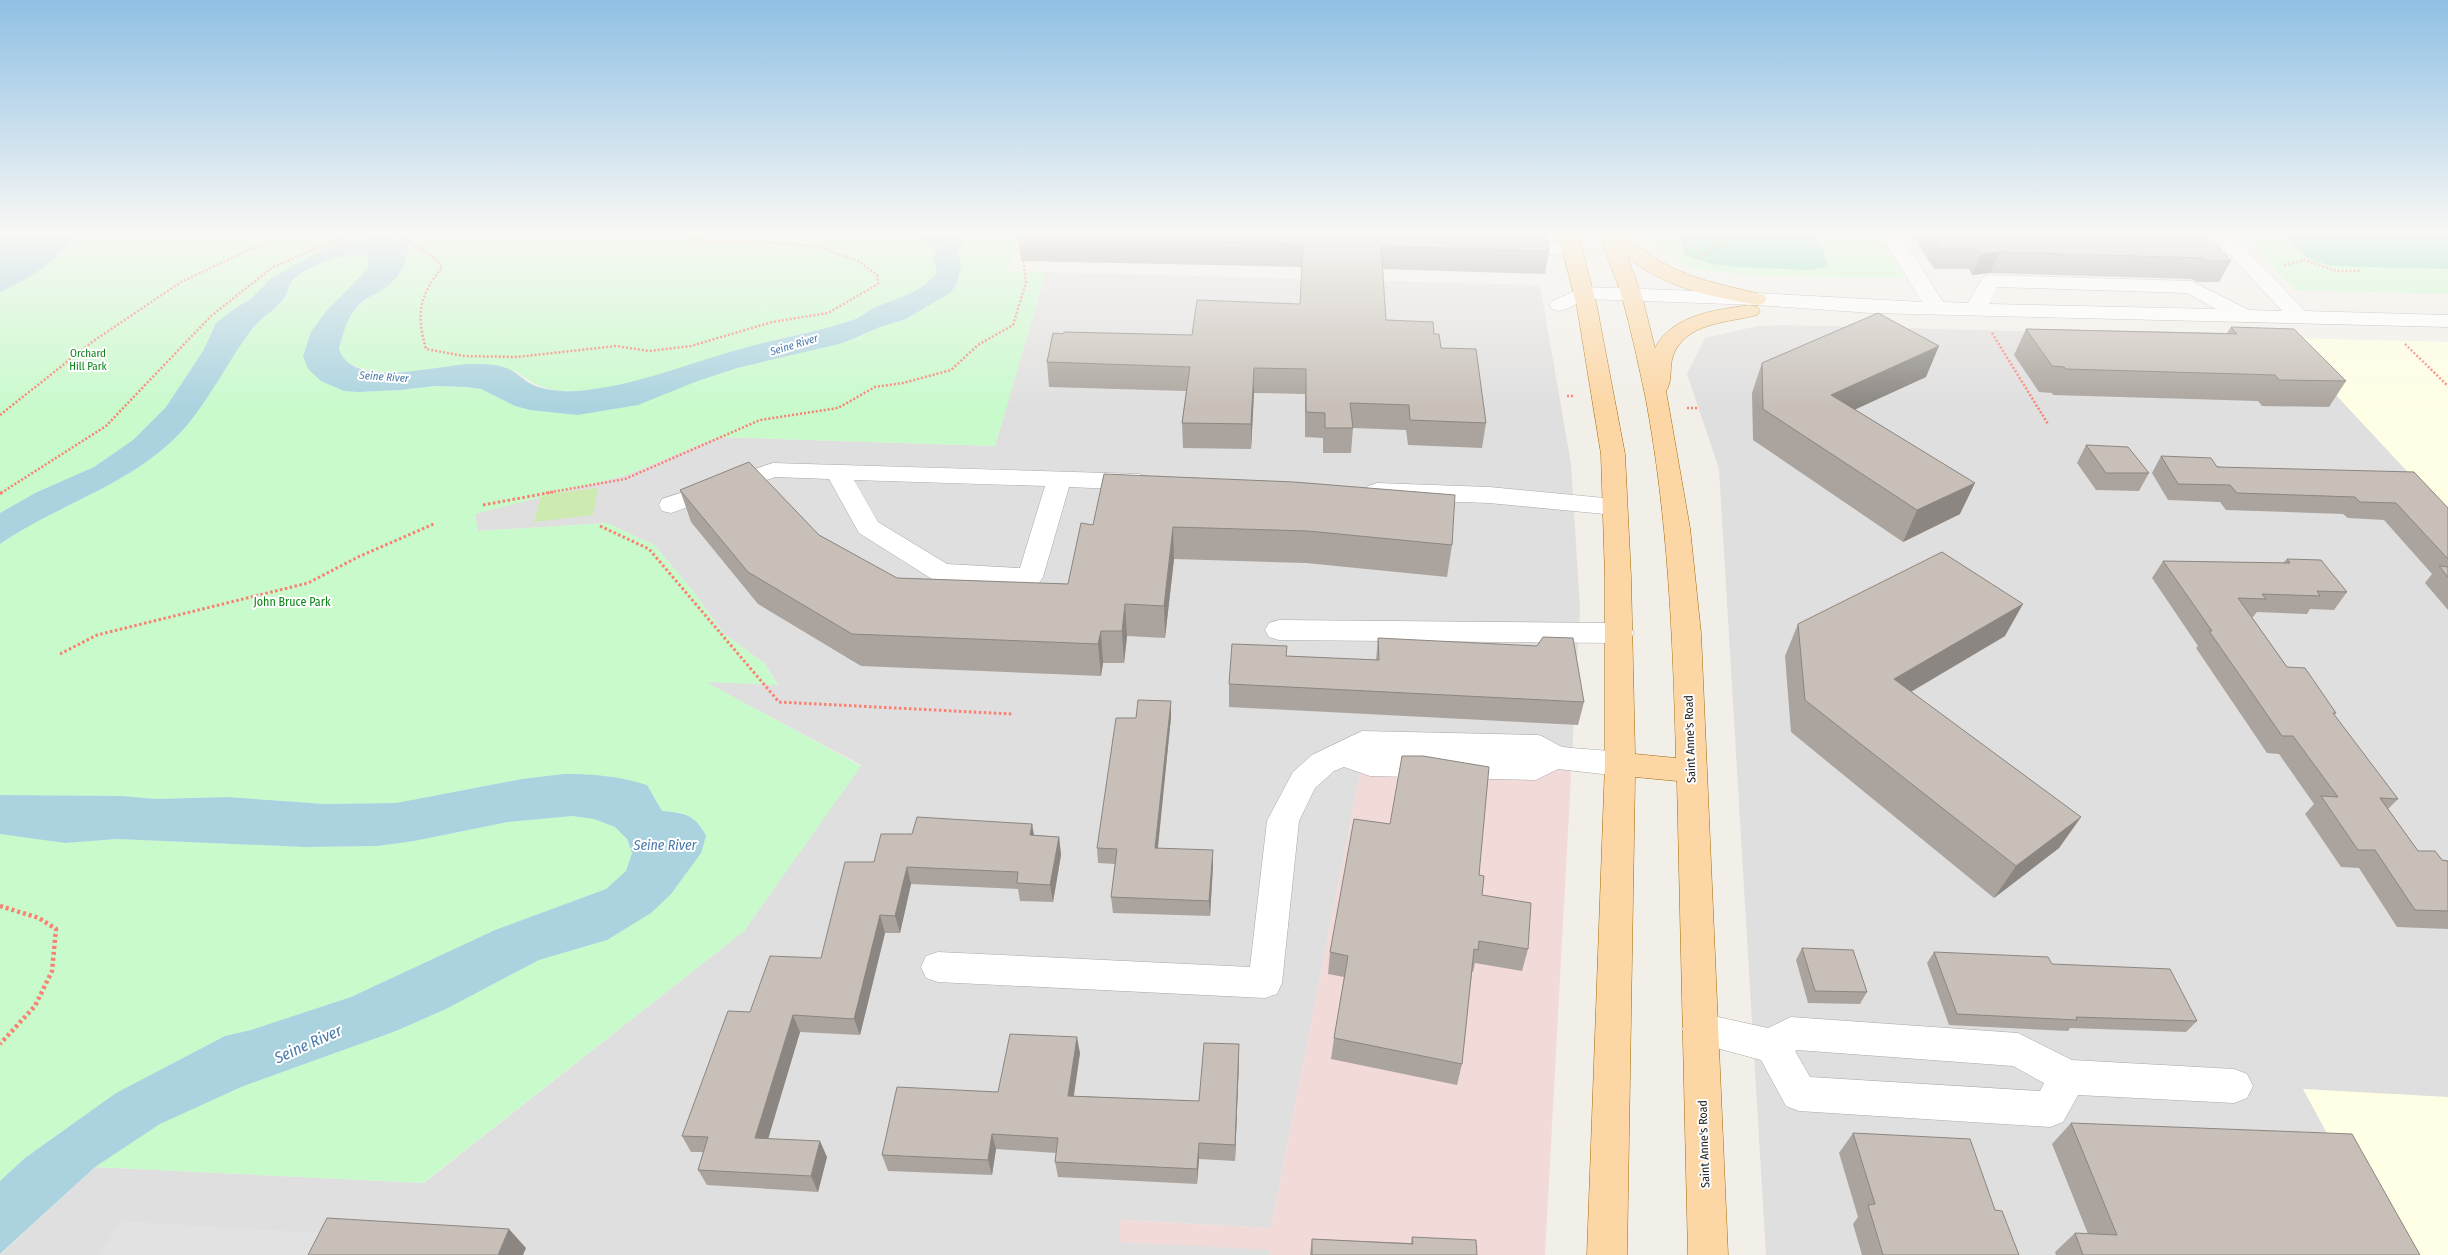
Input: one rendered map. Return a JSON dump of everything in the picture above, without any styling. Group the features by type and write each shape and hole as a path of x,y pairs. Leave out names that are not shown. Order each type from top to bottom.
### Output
{"main road":[{"path":"1583,291 1612,454 1620,633 1620,764 1607,1255"},
{"name":"Saint Anne's Road","path":"1630,291 1657,400 1677,528 1684,604 1708,1255"},
{"path":"1714,291 1754,305"},
{"path":"1657,400 1661,357 1669,341 1678,331 1754,305"},
{"path":"1620,764 1691,771"}],"street":[{"path":"1925,291 1936,309"},
{"path":"1975,310 1985,291"},
{"path":"2198,291 2246,316"},
{"path":"2274,291 2299,317"},
{"path":"1585,300 1754,305 1836,315 1871,307 2448,322"},
{"path":"671,505 773,470 1157,483"},
{"path":"837,471 868,527 941,573 1030,578 1059,480"},
{"path":"1352,490 1489,495 1615,507"},
{"path":"1279,630 1620,633"},
{"path":"938,968 1265,983 1283,821 1304,780 1323,763 1343,755 1370,764 1536,768 1553,757 1620,764"},
{"path":"1700,1029 1773,1046 1792,1033 2018,1050 2068,1078 2234,1086"},
{"path":"1773,1046 1799,1094 2050,1109 2068,1078"}],"path":[{"path":"0,414 92,342 168,291"},
{"path":"0,494 11,485 106,426 211,316 242,291"},
{"path":"426,291 421,297 421,333 426,349 464,356 517,357 616,346 648,352 691,346 772,322 828,313 867,291"},
{"path":"483,505 625,479 760,420 838,408 875,387 903,383 951,370 978,344 1013,325 1023,291"},
{"path":"1990,330 2048,424"},
{"path":"2403,342 2448,386"},
{"path":"1567,396 1575,396"},
{"path":"1686,408 1698,408"},
{"path":"60,654 97,635 254,598 308,583 360,556 434,524"},
{"path":"600,526 649,549 779,702 1012,714"},
{"path":"0,906 40,918 56,929 52,972 35,1006 0,1044"}],"shaded area":[{"path":"1041,291 1541,291 1571,464 1580,608 1572,757 1365,748 1271,1228 1121,1220 1270,1250 1270,1255 0,1255 95,1167 424,1183 744,931 861,765 705,682 778,684 764,663 723,633 693,591 654,545 607,523 478,531 475,513 626,475 718,437 995,446"},
{"path":"1784,325 2283,338 2448,515 2448,1255 1766,1255 1719,469 1687,374 1705,338 1758,326"},
{"path":"2283,338 2448,342 2448,515"},
{"path":"1365,748 1572,757 1545,1255 1270,1255 1270,1250 1118,1242 1121,1220 1271,1228"},
{"path":"2303,1089 2448,1097 2448,1255 2393,1255"},
{"path":"120,1221 340,1234 330,1255 100,1255"}],"green space":[{"name":"Orchard Hill Park","path":"0,291 259,291 251,299 216,323 203,351 166,407 133,440 94,467 35,493 0,513"},
{"name":"John Bruce Park","path":"287,291 346,291 327,310 311,332 359,392 435,386 466,387 481,389 515,406 530,410 577,415 695,382 737,368 843,343 880,327 906,319 928,306 938,291 1041,291 995,446 718,437 626,475 475,514 478,531 607,523 654,545 693,591 723,633 764,663 778,685 706,682 861,766 744,931 423,1183 95,1167 160,1124 188,1110 241,1087 396,1031 446,1009 539,960 607,940 683,813 662,811 522,779 396,803 325,804 227,797 156,799 122,796 0,795 0,544 24,529 123,477 147,462 168,444 196,413 249,332 282,301"},
{"name":"Orchard Hill Park","path":"382,291 914,291 876,307 856,319 826,328 743,348 639,381 618,386 575,391 543,387 529,381 516,371 383,372 363,369 351,364 339,349 348,321 364,301"},
{"path":"2317,291 2448,291 2448,294"},
{"path":"598,488 593,515 534,522 541,495"},
{"path":"572,816 594,819 615,827 627,839 632,853 626,871 606,889 495,930 351,997 251,1030 225,1036 116,1093 25,1158 0,1181 0,834 65,843 117,839 305,847 378,846 414,841 508,822"}],"water":[{"name":"Seine River","path":"259,291 288,291 282,301 253,328 188,424 168,444 147,462 123,477 24,529 0,544 0,513 35,493 94,467 133,440 166,407 203,351 216,323 251,299"},
{"name":"Seine River","path":"346,291 382,291 366,299 354,311 348,321 339,349 347,362 361,369 379,372 399,372 458,365 494,365 510,369 528,382 541,388 571,391 598,389 640,380 744,348 853,320 873,308 914,291 952,291 906,319 880,327 843,343 737,368 695,382 638,405 577,415 530,410 515,406 481,389 466,387 435,386 400,390 344,391 321,381 308,369 303,356 311,332 327,310"},
{"name":"Seine River","path":"564,774 606,776 647,785 662,811 688,816 698,823 702,829 706,836 701,853 671,894 651,913 607,940 539,960 446,1009 396,1031 241,1087 160,1124 95,1167 0,1254 0,1181 25,1158 116,1093 225,1036 251,1030 351,997 495,930 606,889 626,871 632,853 627,839 615,827 594,819 572,816 508,822 414,841 378,846 305,847 117,839 65,843 0,834 0,795 122,796 156,799 227,797 325,804 396,803 522,779"}],"building":[{"path":"1301,291 1384,291 1386,320 1433,322 1434,334 1439,334 1441,348 1476,349 1486,423 1410,420 1409,405 1350,403 1353,428 1325,428 1325,413 1306,412 1306,369 1254,368 1251,424 1182,423 1190,367 1047,362 1053,333 1192,335 1197,300 1300,304"},
{"path":"1878,313 1939,346 1831,395 1975,483 1917,510 1763,409 1762,363"},
{"path":"2231,327 2294,329 2346,381 2279,380 2275,375 2066,369 2064,367 2052,366 2026,329 2237,334"},
{"path":"2086,445 2128,447 2149,473 2106,473"},
{"path":"2161,456 2211,458 2217,467 2414,472 2448,508 2448,559 2396,503 2360,502 2355,497 2237,493 2230,485 2178,484"},
{"path":"749,462 819,535 897,578 1068,584 1081,523 1093,525 1104,474 1294,482 1455,495 1452,545 1308,531 1173,527 1164,606 1125,604 1122,631 1101,631 1098,644 852,634 748,572 680,490"},
{"path":"1942,552 2023,604 1894,679 2081,817 2016,866 1805,700 1798,624"},
{"path":"2287,559 2321,560 2347,592 2317,591 2320,596 2262,594 2266,599 2238,598 2287,667 2305,668 2336,713 2333,713 2398,799 2380,798 2418,851 2435,851 2442,860 2448,861 2448,911 2415,910 2375,850 2358,850 2321,796 2338,797 2293,736 2282,736 2163,561 2290,563"},
{"path":"2439,566 2448,567 2448,577"},
{"path":"1543,637 1573,638 1584,702 1229,684 1232,644 1287,646 1286,656 1379,660 1378,638 1537,646"},
{"path":"1138,700 1171,701 1155,848 1213,850 1209,901 1111,897 1117,849 1097,848 1116,718 1136,718"},
{"path":"1402,756 1423,756 1489,767 1479,875 1484,876 1482,895 1531,903 1528,949 1479,941 1478,950 1474,949 1462,1064 1334,1038 1348,956 1330,952 1354,819 1390,824"},
{"path":"917,817 1032,824 1030,835 1059,837 1050,885 1017,883 1018,872 907,867 895,916 880,915 854,1019 793,1015 755,1138 820,1141 811,1176 698,1170 708,1137 682,1136 728,1011 750,1012 770,956 821,958 845,862 874,862 881,834 912,834"},
{"path":"1802,948 1853,950 1867,992 1815,991"},
{"path":"1934,952 2048,957 2052,964 2170,969 2197,1021 2076,1017 2077,1020 1957,1014"},
{"path":"1010,1034 1077,1037 1068,1096 1199,1101 1204,1043 1239,1044 1235,1145 1199,1143 1197,1169 1055,1162 1058,1138 992,1134 988,1160 882,1155 897,1087 998,1092"},
{"path":"2071,1123 2352,1134 2420,1255 2083,1255 2075,1233 2117,1235"},
{"path":"1853,1133 1970,1139 1995,1210 2002,1211 2019,1255 1883,1255 1868,1205 1875,1204"},
{"path":"327,1218 509,1229 498,1255 308,1255"},
{"path":"1412,1237 1476,1240 1477,1255 1312,1255 1312,1239 1413,1244"}]}
